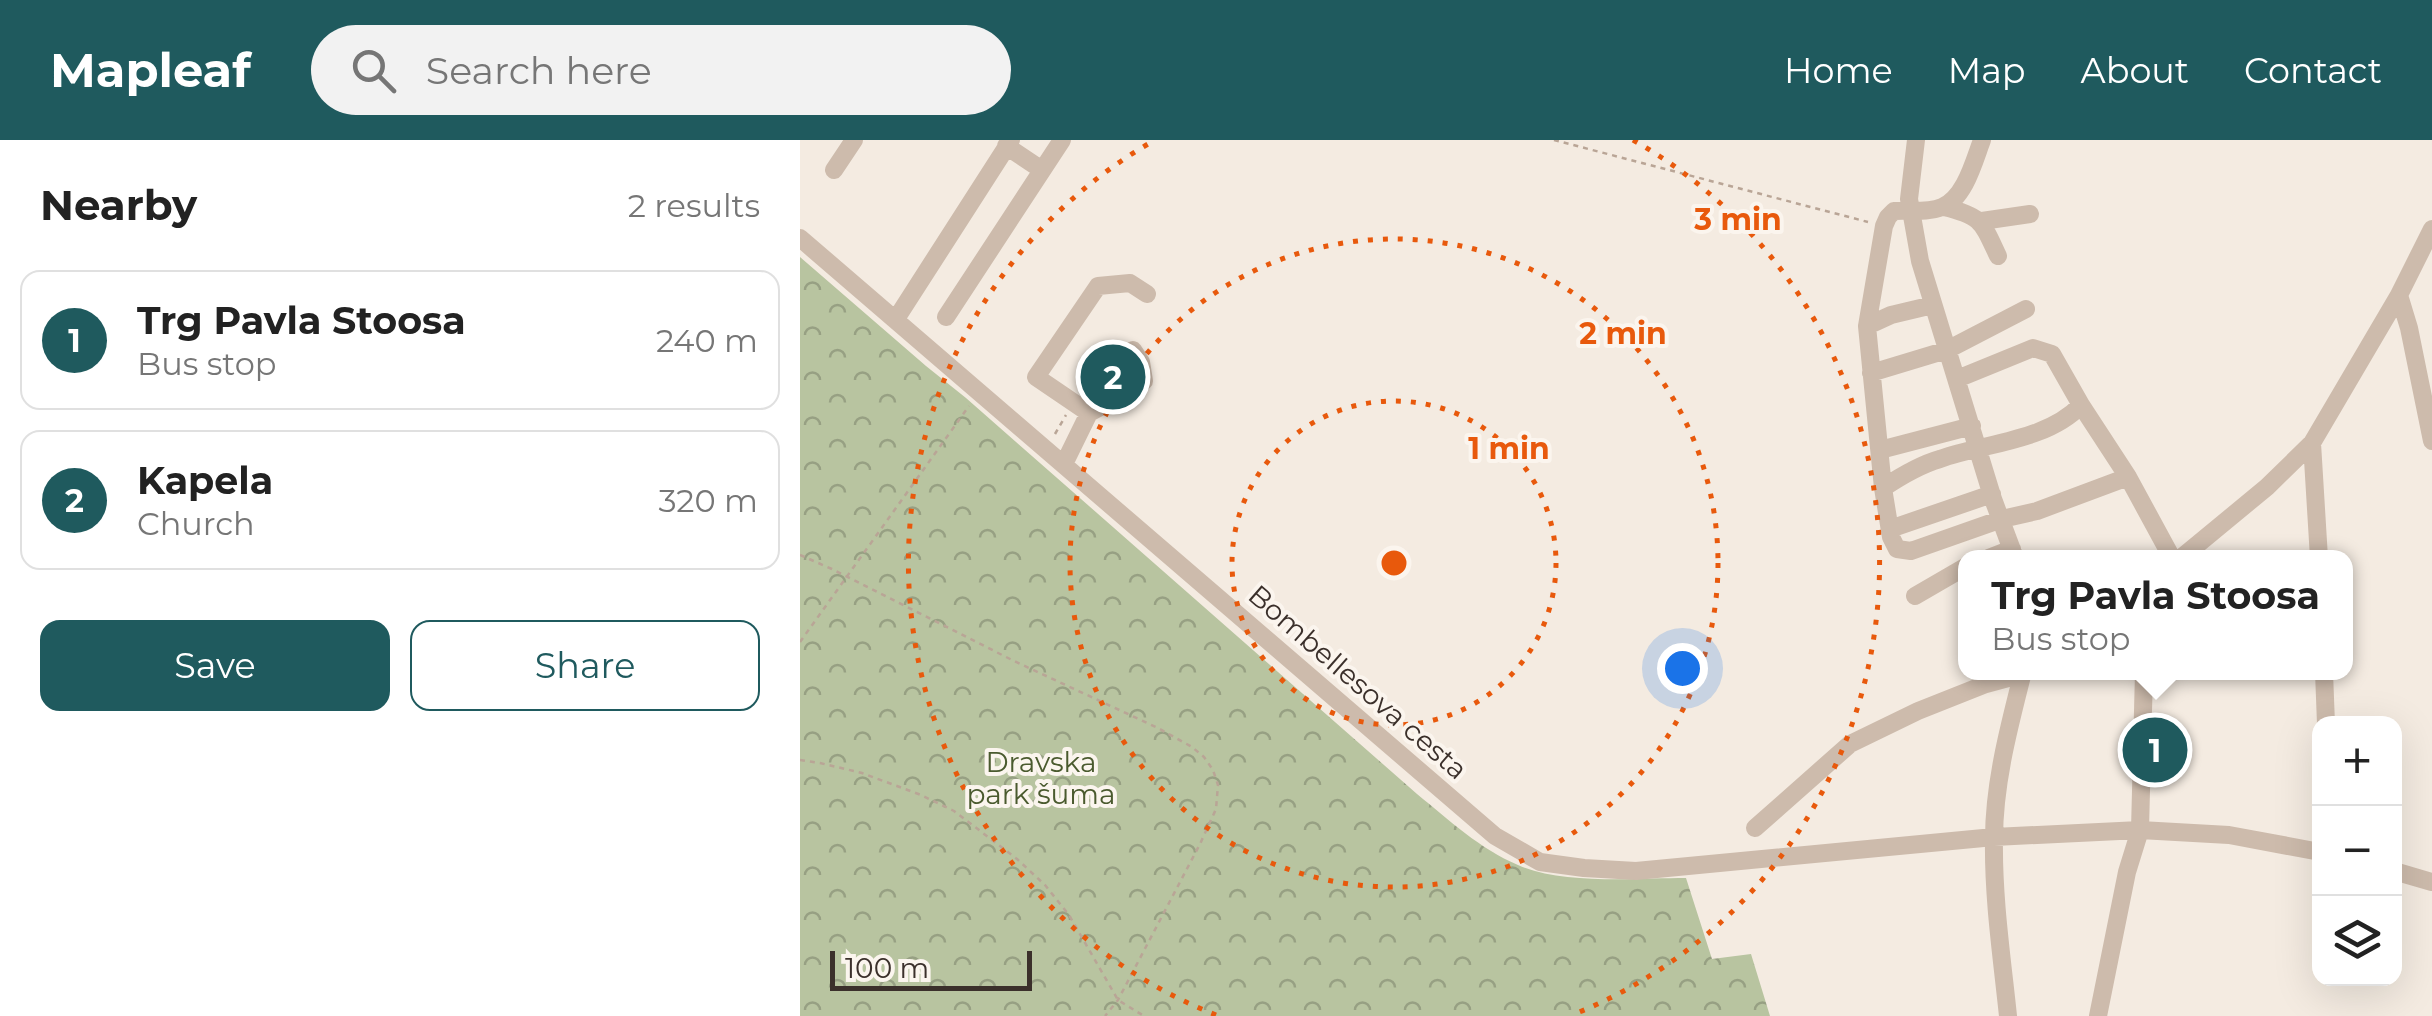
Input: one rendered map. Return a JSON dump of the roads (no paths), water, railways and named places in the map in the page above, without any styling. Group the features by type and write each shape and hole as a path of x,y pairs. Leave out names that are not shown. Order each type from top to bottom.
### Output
{"street":[{"path":"834,170 854,140"},
{"path":"946,316 1062,140"},
{"path":"1916,140 1910,210 1920,261 2012,550"},
{"path":"1944,207 1966,180 1982,140"},
{"path":"896,319 1009,143 1042,170"},
{"path":"2030,214 1982,221 1944,207 1894,211 1884,226 1867,326 1891,537 1897,549 1911,551 2128,477"},
{"path":"1982,221 1998,256"},
{"path":"2192,550 2267,487 2312,442 2399,295 2432,229"},
{"name":"Bombellesova cesta","path":"800,238 1495,836 1540,862 1636,871 1994,838 2140,830 2229,835 2312,851"},
{"path":"1088,413 1036,377 1098,286 1130,283 1147,294"},
{"path":"2399,295 2432,441"},
{"path":"1867,326 1932,305"},
{"path":"1870,374 1947,350 2026,309"},
{"path":"1956,380 2033,348 2052,354 2168,550"},
{"path":"1064,464 1088,413 1144,381 1141,362 1133,350"},
{"path":"1883,488 1903,474 1938,459 2046,430 2081,405"},
{"path":"1880,450 1972,426"},
{"path":"2312,442 2319,550"},
{"path":"1890,530 1992,494"},
{"path":"1916,596 1958,571"},
{"path":"1755,828 1850,744 1952,697 1999,680"},
{"path":"2008,1016 1998,932 1994,838 2003,752 2021,680"},
{"path":"2098,1016 2127,872 2140,830 2144,680"},
{"path":"2324,680 2326,716"},
{"path":"2402,874 2432,882"}],"place":[{"name":"Kapela","path":"1113,377"},
{"name":"Trg Pavla Stoosa","path":"2155,750"}],"park label":[{"name":"Dravska park šuma","path":"1041,778"}]}
